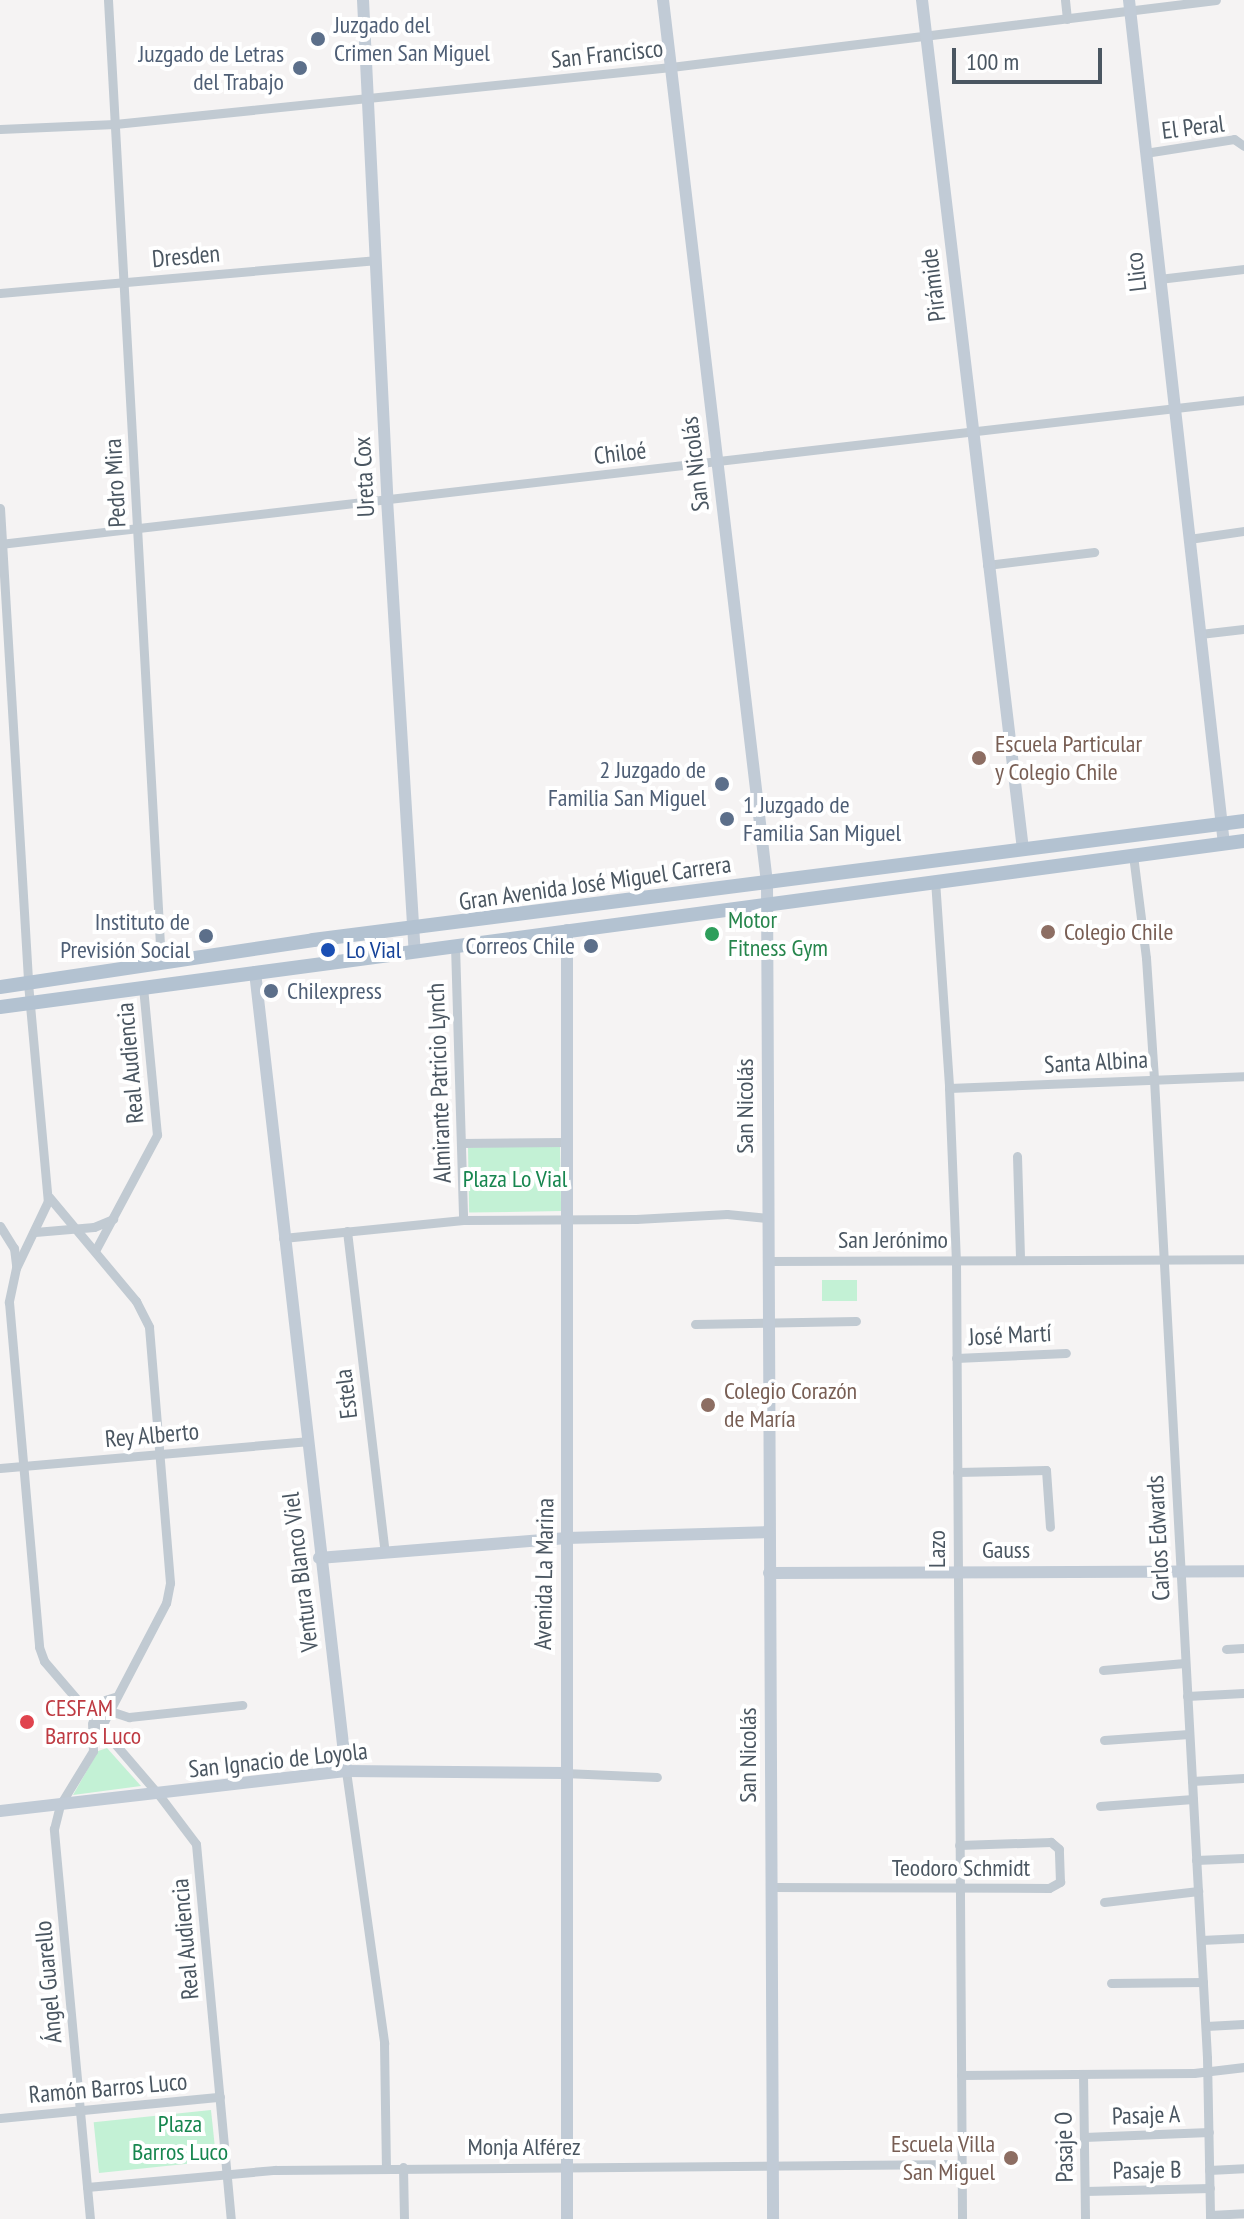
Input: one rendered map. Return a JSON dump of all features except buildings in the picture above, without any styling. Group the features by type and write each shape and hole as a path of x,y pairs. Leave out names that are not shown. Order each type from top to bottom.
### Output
{"main road":[{"name":"Gran Avenida José Miguel Carrera","path":"0,987 413,929 1244,821"},
{"name":"Gran Avenida José Miguel Carrera","path":"0,1007 1244,841"},
{"path":"1023,849 1031,868"}],"street":[{"name":"Pedro Mira","path":"108,0 161,963"},
{"name":"Ureta Cox","path":"363,0 387,499 415,951"},
{"name":"San Nicolás","path":"663,0 767,882 773,2219"},
{"name":"Pirámide","path":"922,0 1023,849"},
{"path":"1065,0 1067,19"},
{"name":"San Francisco","path":"0,129 115,124 671,67 1067,19 1128,3 1216,0"},
{"name":"Llico","path":"1128,3 1224,844"},
{"name":"El Peral","path":"1145,153 1234,139 1244,146"},
{"name":"Dresden","path":"0,293 375,260"},
{"path":"1159,279 1244,269"},
{"name":"Chiloé","path":"1,544 138,525 717,462 1244,400"},
{"path":"0,508 28,983 47,1194 47,1206 16,1268 9,1302 21,1466 40,1652 100,1729 169,1593 149,1327 136,1301 47,1194"},
{"path":"1189,539 1244,531"},
{"path":"987,565 1094,552"},
{"path":"1200,634 1244,629"},
{"name":"Carlos Edwards","path":"1133,855 1146,958 1154,1079 1206,2026 1210,2217"},
{"name":"Lazo","path":"935,880 949,1088 956,1260 962,2219"},
{"name":"Avenida La Marina","path":"567,930 564,1773 567,2219"},
{"name":"Almirante Patricio Lynch","path":"455,945 463,1220"},
{"name":"Ventura Blanco Viel","path":"255,972 319,1558 384,2043 386,2167"},
{"name":"Real Audiencia","path":"95,1251 157,1135 143,988"},
{"name":"Santa Albina","path":"949,1088 1244,1076"},
{"path":"461,1143 566,1142"},
{"path":"1017,1156 1020,1260"},
{"path":"283,1238 463,1220 636,1219 727,1214 767,1218"},
{"path":"35,1232 75,1226 94,1227 113,1219"},
{"path":"0,1226 14,1248 16,1268"},
{"name":"Estela","path":"347,1231 385,1553"},
{"name":"San Jerónimo","path":"767,1261 1244,1259"},
{"path":"695,1324 768,1320 856,1321"},
{"name":"José Martí","path":"956,1358 1066,1353"},
{"name":"Rey Alberto","path":"0,1468 307,1441"},
{"path":"957,1472 1046,1470 1050,1527"},
{"path":"319,1558 567,1538 769,1532"},
{"name":"Gauss","path":"769,1573 1244,1571"},
{"path":"1226,1649 1244,1648"},
{"path":"1103,1670 1185,1663"},
{"path":"1187,1696 1244,1693"},
{"path":"82,1707 108,1702 118,1695"},
{"path":"110,1711 129,1717 242,1705"},
{"path":"90,1717 95,1733 93,1751"},
{"name":"Real Audiencia","path":"100,1729 159,1795 196,1844 231,2219"},
{"path":"1104,1740 1189,1734"},
{"path":"93,1751 101,1745 114,1745"},
{"name":"Ángel Guarello","path":"90,2219 54,1829 60,1805 93,1751"},
{"name":"San Ignacio de Loyola","path":"0,1811 346,1771 657,1777"},
{"path":"1192,1781 1244,1778"},
{"path":"1100,1806 1193,1799"},
{"name":"Teodoro Schmidt","path":"771,1887 1056,1887 1061,1877 1059,1849 1051,1842 959,1845"},
{"path":"1196,1860 1244,1858"},
{"path":"1104,1902 1198,1891"},
{"path":"1201,1940 1244,1938"},
{"path":"1111,1983 1203,1982"},
{"path":"1206,2026 1244,2024"},
{"path":"961,2075 1083,2074 1244,2067"},
{"name":"Pasaje O","path":"1083,2074 1085,2219"},
{"name":"Ramón Barros Luco","path":"0,2118 220,2097"},
{"name":"Pasaje A","path":"1084,2137 1209,2132"},
{"name":"Monja Alférez","path":"87,2187 228,2174 386,2167 961,2164"},
{"path":"403,2167 404,2219"},
{"path":"1209,2170 1244,2168"},
{"name":"Pasaje B","path":"1085,2191 1210,2188"},
{"path":"1210,2217 1244,2213"}],"green space":[{"name":"Plaza Lo Vial","path":"560,1146 561,1211 469,1213 468,1148"},
{"path":"822,1280 857,1280 857,1301 822,1301"},
{"path":"107,1748 141,1786 73,1795 98,1751"},
{"name":"Plaza Barros Luco","path":"211,2110 216,2161 99,2173 94,2122"}],"place":[{"name":"Juzgado del Crimen San Miguel","path":"318,39"},
{"name":"Juzgado de Letras del Trabajo","path":"300,68"},
{"name":"Escuela Particular y Colegio Chile","path":"979,758"},
{"name":"2 Juzgado de Familia San Miguel","path":"722,784"},
{"name":"1 Juzgado de Familia San Miguel","path":"727,819"},
{"name":"Colegio Chile","path":"1048,932"},
{"name":"Motor Fitness Gym","path":"712,934"},
{"name":"Instituto de Previsión Social","path":"206,936"},
{"name":"Correos Chile","path":"591,946"},
{"name":"Lo Vial","path":"328,950"},
{"name":"Chilexpress","path":"271,991"},
{"name":"Colegio Corazón de María","path":"708,1405"},
{"name":"CESFAM Barros Luco","path":"27,1722"},
{"name":"Escuela Villa San Miguel","path":"1011,2158"}]}
